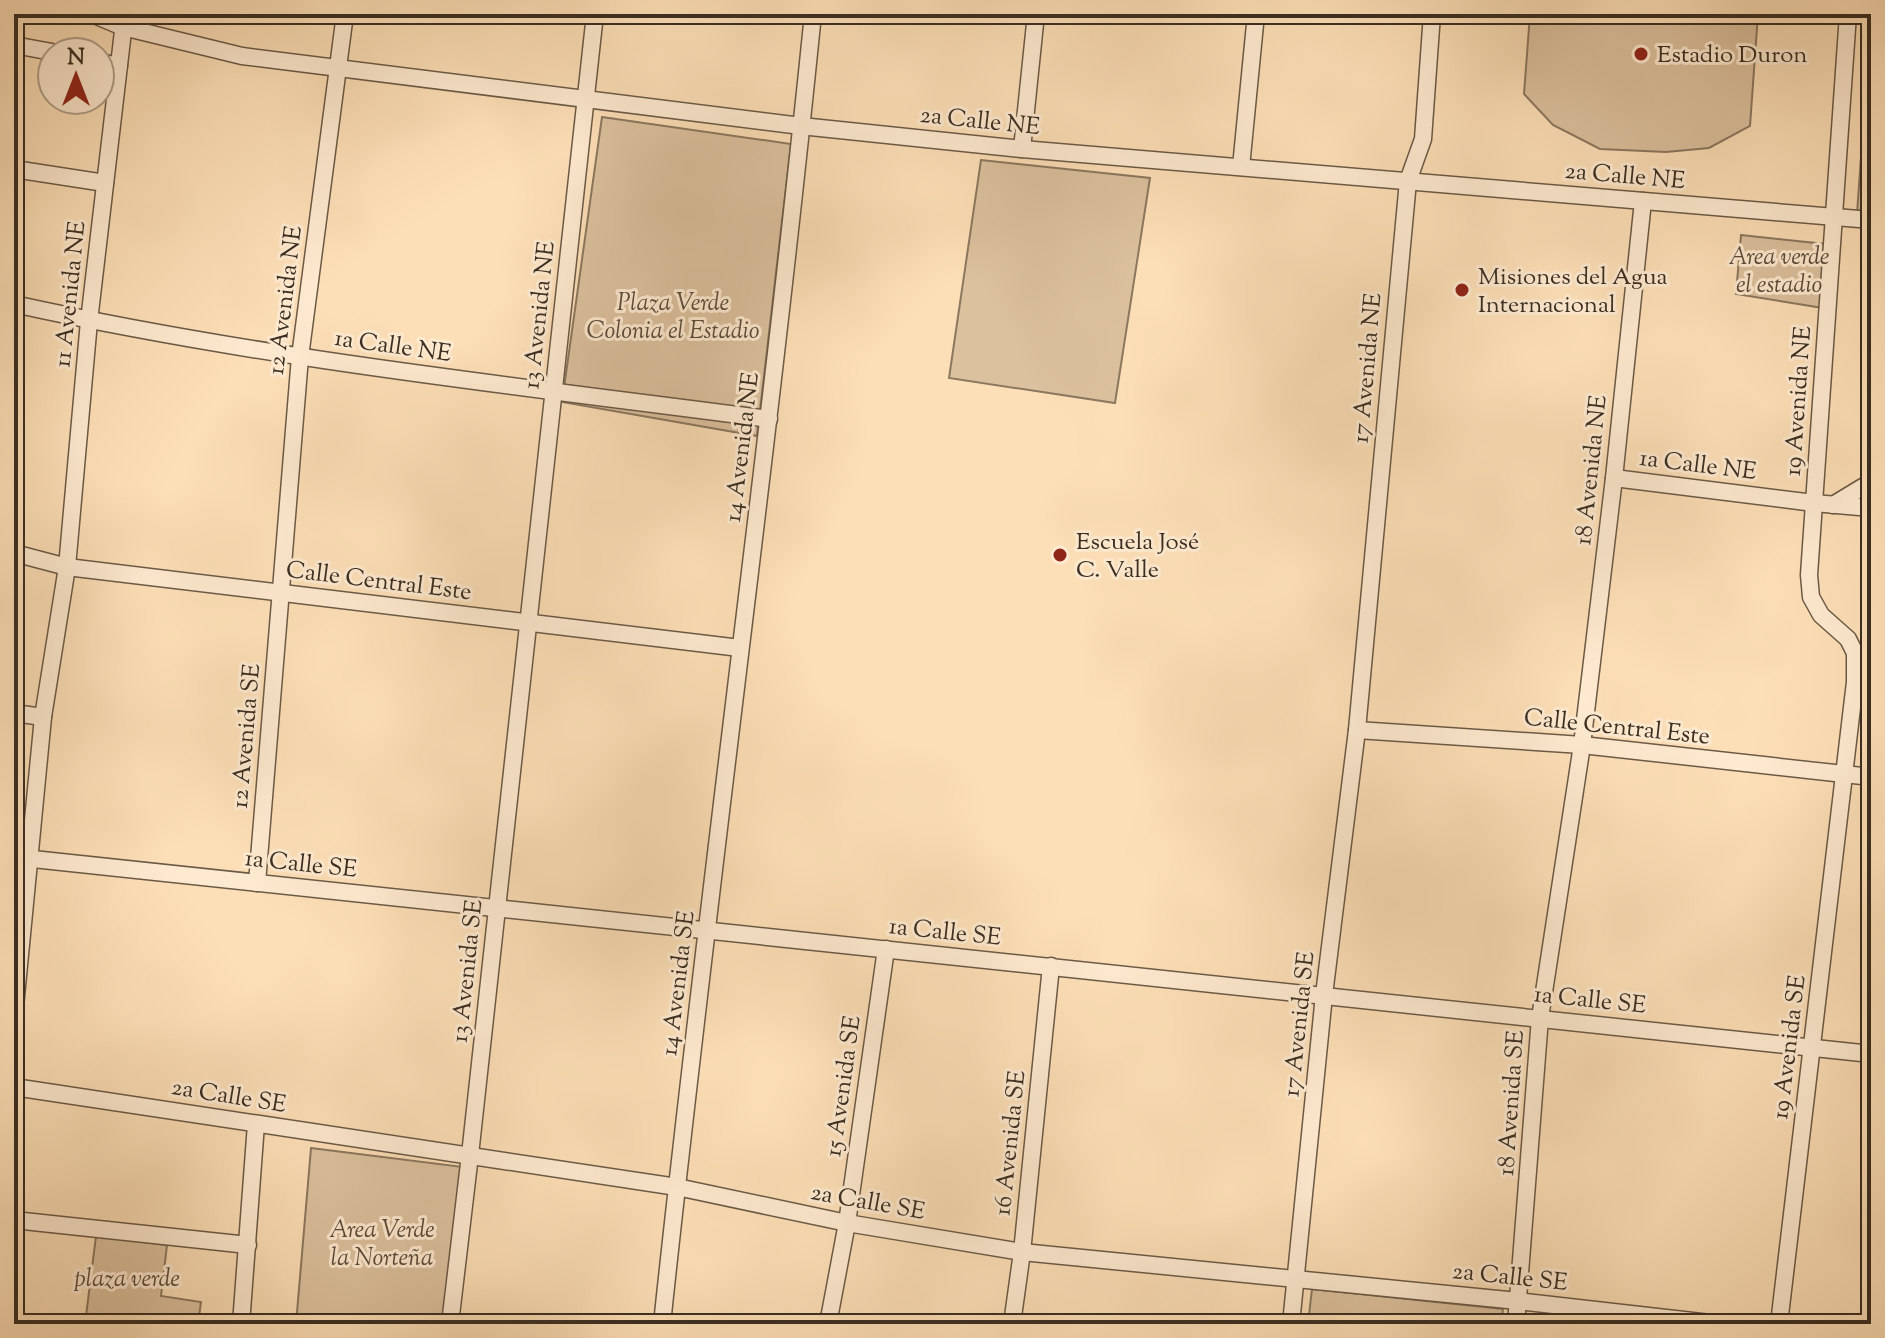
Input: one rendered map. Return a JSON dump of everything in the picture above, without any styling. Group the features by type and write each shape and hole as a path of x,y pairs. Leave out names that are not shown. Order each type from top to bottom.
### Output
{"street":[{"name":"2a Calle NE","path":"92,14 124,20 242,56 801,126 1022,149 1871,220"},
{"name":"12 Avenida NE","path":"282,593 300,357 345,14"},
{"name":"13 Avenida NE","path":"528,622 595,14"},
{"name":"14 Avenida NE","path":"740,648 769,419 813,14"},
{"path":"1022,149 1036,14"},
{"path":"1241,167 1256,14"},
{"name":"17 Avenida NE","path":"1357,730 1408,181 1423,139 1432,14"},
{"name":"19 Avenida NE","path":"1844,775 1855,682 1855,653 1848,639 1821,615 1811,597 1809,575 1848,14"},
{"name":"11 Avenida NE","path":"14,1017 22,858 67,567 89,321 124,20"},
{"path":"14,45 36,49"},
{"path":"14,169 105,183"},
{"name":"18 Avenida NE","path":"1582,745 1643,201"},
{"name":"1a Calle NE","path":"14,304 89,321 300,357 769,419"},
{"name":"1a Calle NE","path":"1614,478 1871,508"},
{"path":"1833,505 1871,482"},
{"name":"Calle Central Este","path":"14,553 67,567 740,648"},
{"name":"12 Avenida SE","path":"257,883 282,593"},
{"name":"13 Avenida SE","path":"450,1324 528,622"},
{"name":"14 Avenida SE","path":"662,1324 740,648"},
{"path":"14,713 43,717"},
{"name":"Calle Central Este","path":"1357,730 1582,745 1871,777"},
{"name":"17 Avenida SE","path":"1291,1324 1324,995 1357,730"},
{"name":"18 Avenida SE","path":"1516,1324 1540,1018 1582,745"},
{"name":"19 Avenida SE","path":"1779,1324 1844,775"},
{"name":"1a Calle SE","path":"22,858 1871,1054"},
{"name":"15 Avenida SE","path":"828,1324 847,1223 886,949"},
{"name":"16 Avenida SE","path":"1012,1324 1051,966"},
{"name":"2a Calle SE","path":"14,1087 677,1187 847,1223 1022,1252 1719,1324"},
{"path":"241,1324 256,1124"},
{"path":"14,1220 248,1245"}],"green space":[{"name":"Estadio Duron","path":"1530,14 1758,14 1750,126 1709,148 1666,152 1600,149 1553,125 1524,94"},
{"path":"1871,14 1871,216 1857,214"},
{"name":"Plaza Verde Colonia el Estadio","path":"602,117 791,144 757,436 562,402"},
{"path":"981,160 1150,178 1115,403 949,378"},
{"name":"Area verde el estadio","path":"1741,235 1825,244 1823,308 1736,294"},
{"name":"Area Verde la Norteña","path":"311,1148 471,1168 452,1324 296,1324"},
{"name":"plaza verde","path":"96,1236 167,1245 161,1296 201,1302 198,1324 85,1324"},
{"path":"1312,1289 1503,1309 1501,1324 1308,1324"}],"place":[{"name":"Estadio Duron","path":"1641,54"},
{"name":"Misiones del Agua Internacional","path":"1462,290"},
{"name":"Escuela José C. Valle","path":"1060,555"}]}
